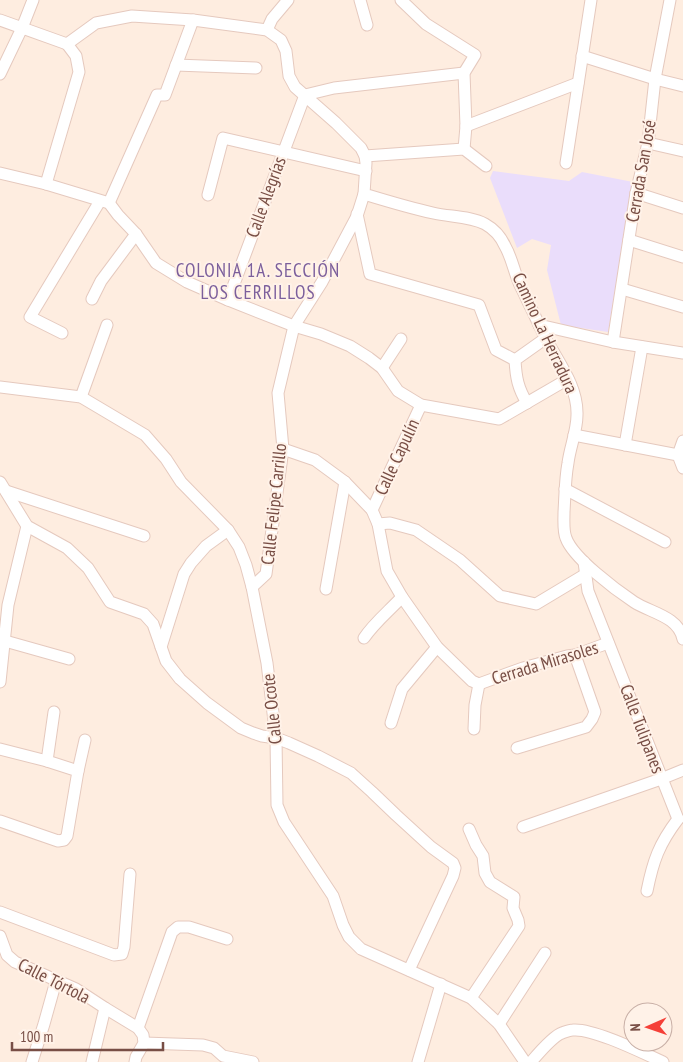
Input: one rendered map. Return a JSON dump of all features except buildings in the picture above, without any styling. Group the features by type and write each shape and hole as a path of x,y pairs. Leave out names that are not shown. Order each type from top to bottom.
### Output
{"street":[{"path":"0,74 33,0"},
{"path":"267,30 272,19 288,0"},
{"path":"360,0 367,25"},
{"path":"401,0 426,24 475,55 464,73 466,126 464,148"},
{"path":"566,163 591,0"},
{"name":"Cerrada San José","path":"613,342 636,193 648,143 655,78 670,0"},
{"path":"67,44 96,23 132,16 194,20 267,30 281,40 286,51 289,76 295,87 336,123 360,148 366,163 364,194"},
{"path":"0,20 67,44 76,56 80,72 46,184"},
{"path":"62,333 30,317 105,202 157,95 165,95 194,20"},
{"path":"582,56 683,86"},
{"path":"176,66 256,68"},
{"path":"305,95 334,88 464,73"},
{"path":"466,126 578,82"},
{"name":"Calle Alegrías","path":"228,300 305,95"},
{"path":"208,195 223,138 284,151 366,163 464,148 486,166"},
{"path":"648,143 683,151"},
{"path":"0,173 46,184 105,202 136,234 156,263 187,282 228,300 350,346 382,368 398,391 421,404 499,419 568,379"},
{"path":"636,193 683,208"},
{"name":"Calle Felipe Carrillo","path":"252,587 266,574 283,449 278,393 294,326 322,282 358,214 364,194"},
{"name":"Camino La Herradura","path":"364,194 434,214 462,218 484,224 498,233 506,247 539,325 576,397 578,416 568,462 565,489 565,537 572,549 584,562 610,585 636,603 674,622 683,639"},
{"path":"358,214 370,274 479,305 496,350 515,360"},
{"path":"92,299 101,281 136,234"},
{"path":"629,240 683,257"},
{"path":"622,289 683,307"},
{"path":"81,397 107,325"},
{"path":"539,325 613,342 683,354"},
{"path":"515,360 546,338"},
{"path":"382,368 401,339"},
{"path":"625,445 642,347"},
{"path":"515,360 516,377 527,403"},
{"name":"Calle Ocote","path":"0,387 81,397 145,435 181,482 228,530 239,547 246,565 267,663 276,738 277,805 284,822 333,896 343,925 349,936 361,950 471,998 498,1024 525,1062"},
{"name":"Calle Capulín","path":"372,510 421,404"},
{"path":"574,435 678,455"},
{"path":"683,441 678,455 683,468"},
{"path":"283,449 315,460 345,482 372,510"},
{"path":"326,589 345,482"},
{"path":"3,486 26,526 67,548 88,568 110,602 144,614 153,624 166,660 180,678 207,703 241,728 262,736 276,738 351,773 431,847 453,863 455,868 453,876 409,970"},
{"path":"3,486 144,536"},
{"path":"565,489 665,542"},
{"name":"Cerrada Mirasoles","path":"372,510 378,524 387,571 402,597 437,647 472,681 479,684 523,668 575,655 608,643"},
{"path":"378,524 390,523 416,530 460,560 500,596 536,604 586,574"},
{"path":"1,676 5,641 3,623 26,526"},
{"path":"161,647 184,574 206,546 228,530"},
{"name":"Calle Tulipanes","path":"584,562 588,591 661,779 680,818 659,848 654,860 647,891"},
{"path":"364,638 372,626 402,597"},
{"path":"5,641 69,659"},
{"path":"391,722 402,689 437,647"},
{"path":"517,748 586,727 592,719 595,712 575,655"},
{"path":"474,728 475,705 479,684"},
{"path":"48,761 54,712"},
{"path":"0,821 58,841 64,840 67,836 85,740"},
{"path":"0,749 78,771"},
{"path":"523,827 683,770"},
{"path":"469,829 483,856 485,873 490,882 514,897 513,908 518,920 518,926 471,998"},
{"path":"0,912 114,955 122,954 130,874"},
{"path":"135,1062 144,1043 143,1035 138,1028 172,932 178,927 189,927 227,939"},
{"name":"Calle Tórtola","path":"0,936 3,957 76,989 138,1028"},
{"path":"498,1024 545,953"},
{"path":"32,1062 56,981"},
{"path":"418,1062 441,984"},
{"path":"92,1062 105,1008"},
{"path":"531,1062 559,1034 573,1030 594,1033 663,1062"},
{"path":"144,1043 203,1045 214,1048 222,1059 253,1062"}],"shaded area":[{"path":"493,171 569,181 582,172 633,182 608,332 561,325 547,270 551,245 532,239 517,248 490,178"}],"district":[{"name":"COLONIA 1A. SECCIÓN LOS CERRILLOS","path":"258,281"}]}
